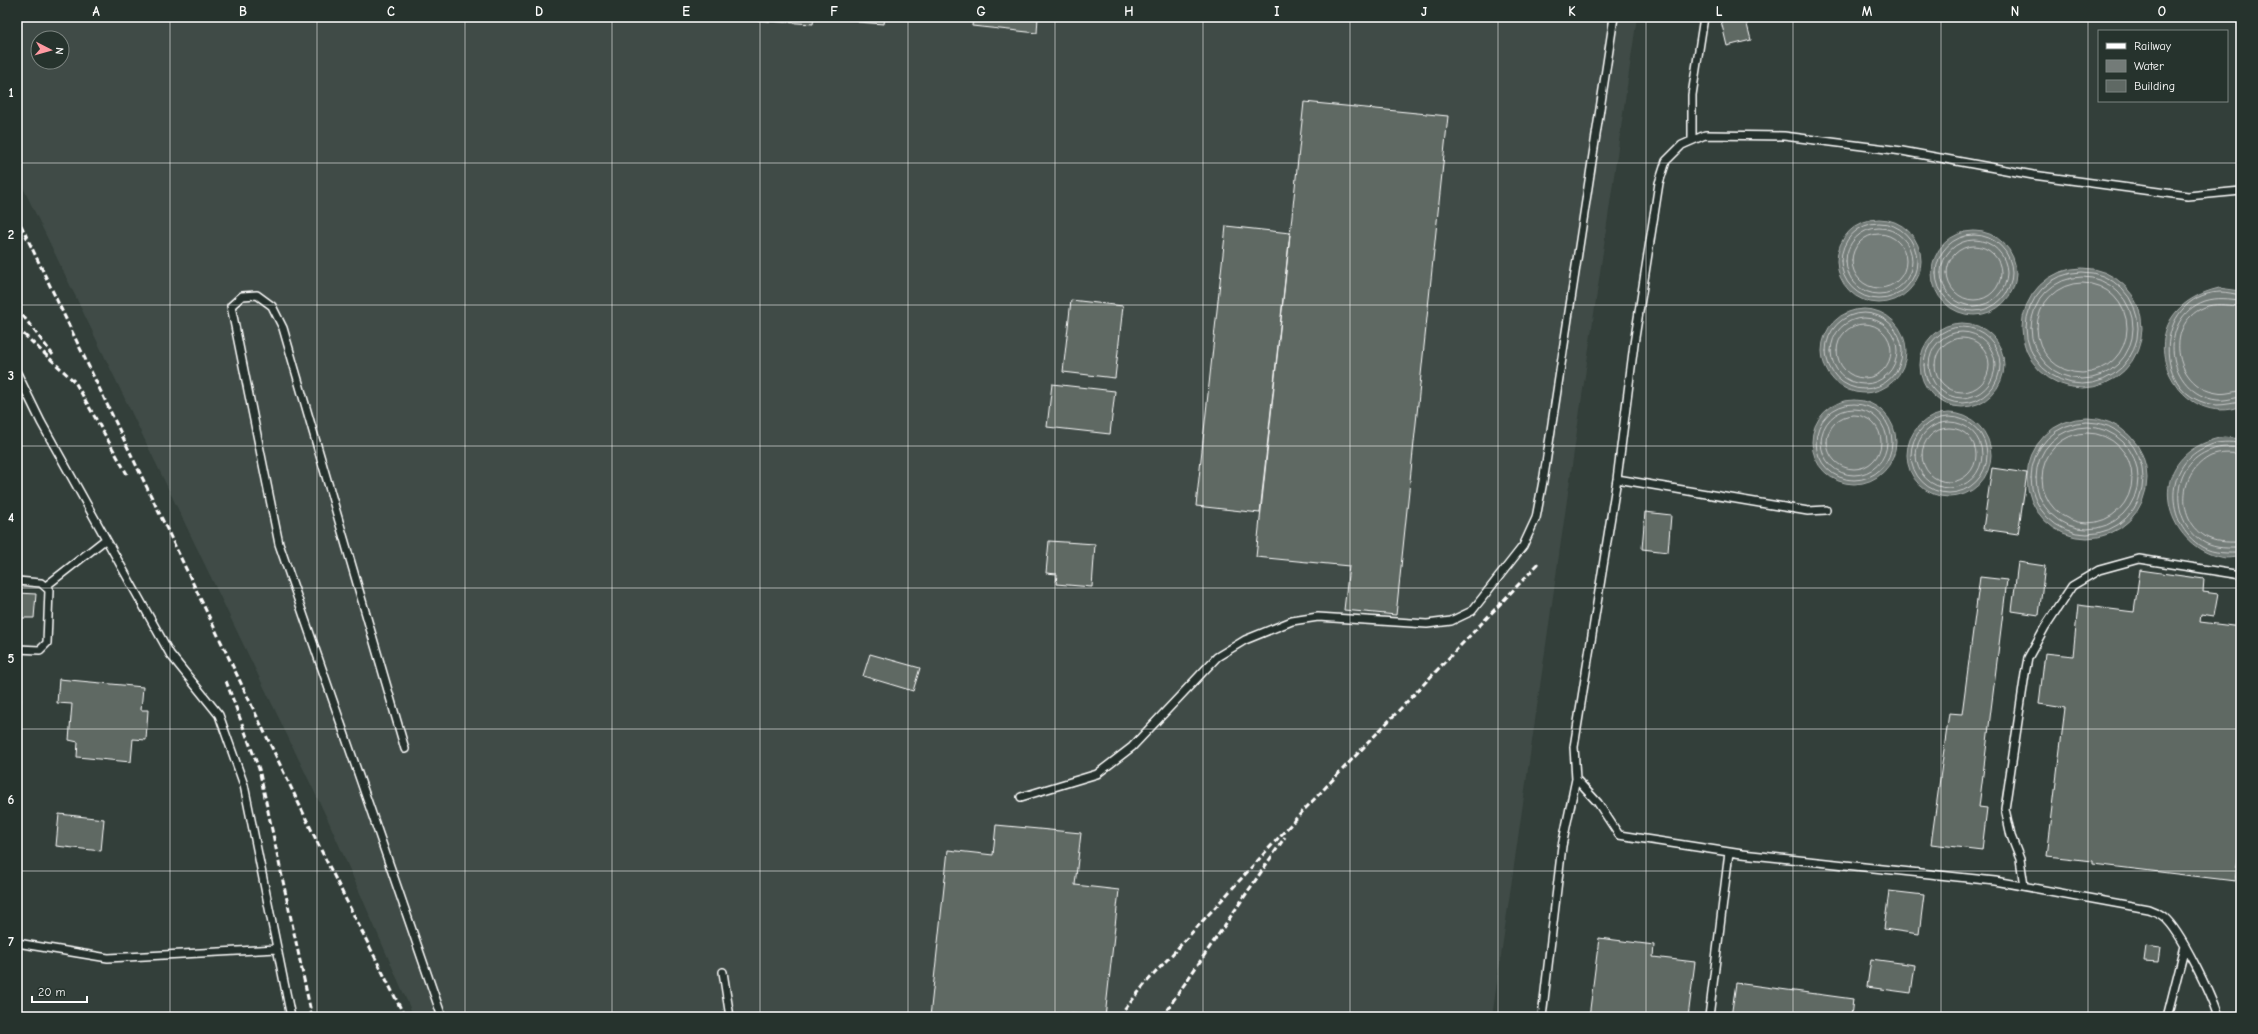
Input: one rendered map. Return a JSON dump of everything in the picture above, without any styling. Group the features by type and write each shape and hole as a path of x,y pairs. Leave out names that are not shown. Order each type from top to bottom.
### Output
{"lane":[{"path":"1022,797 1097,774 1132,747 1216,658 1245,640 1292,621 1318,617 1427,624 1451,621 1472,611 1502,575 1523,546 1536,518 1614,17"},
{"path":"1692,140 1692,95 1704,17"},
{"path":"1542,1017 1562,846 1576,779 1574,747 1617,479 1634,344 1659,182 1666,161 1682,145 1705,135 1784,136 1902,151 2033,175 2188,196 2241,191"},
{"path":"405,749 332,490 283,328 272,306 257,295 242,296 231,306 279,544 442,1017"},
{"path":"17,373 41,422 170,654 219,715 244,785 291,1017"},
{"path":"1617,479 1808,511 1826,510"},
{"path":"46,586 106,539"},
{"path":"2024,886 2020,858 2011,836 2005,810 2025,674 2028,658 2038,639 2072,586 2099,570 2139,559 2241,575"},
{"path":"17,581 41,583 49,590 47,643 40,650 17,649"},
{"path":"1576,779 1598,803 1619,835 1729,852 1995,881 2148,909 2164,916 2174,928 2185,946 2218,1017"},
{"path":"1709,1017 1729,852"},
{"path":"17,943 108,958 277,949"},
{"path":"2168,1017 2185,946"},
{"path":"723,972 730,1017"}],"shaded area":[{"path":"17,17 1637,17 1492,1017 414,1017 329,822 17,175"}],"water":[{"path":"1879,219 1895,222 1909,231 1918,245 1921,261 1918,277 1909,291 1895,300 1879,303 1863,300 1849,291 1840,277 1837,261 1840,245 1849,231 1863,222"},
{"path":"1974,231 1990,234 2004,243 2013,257 2016,273 2013,289 2004,303 1990,312 1974,315 1958,312 1944,303 1935,289 1932,273 1935,257 1944,243 1958,234"},
{"path":"2082,268 2094,269 2105,273 2115,278 2124,286 2132,295 2137,305 2141,316 2141,340 2137,351 2132,361 2124,370 2115,378 2105,383 2094,387 2082,388 2070,387 2059,383 2049,378 2040,370 2032,361 2027,351 2023,340 2022,328 2023,316 2027,305 2032,295 2040,286 2049,278 2059,273 2070,269"},
{"path":"2219,288 2241,291 2241,406 2217,410 2195,402 2178,387 2167,366 2163,343 2170,321 2188,301"},
{"path":"1864,309 1880,312 1894,321 1903,335 1906,351 1903,367 1894,381 1880,390 1864,393 1848,390 1834,381 1825,367 1822,351 1825,335 1834,321 1848,312"},
{"path":"1962,323 1978,326 1992,335 2001,349 2004,365 2001,381 1992,395 1978,404 1962,407 1946,404 1932,395 1923,381 1920,365 1923,349 1932,335 1946,326"},
{"path":"1854,400 1870,403 1884,412 1893,426 1896,442 1893,458 1884,472 1870,481 1854,484 1838,481 1824,472 1815,458 1812,442 1815,426 1824,412 1838,403"},
{"path":"1949,413 1965,416 1979,425 1988,439 1991,455 1988,471 1979,485 1965,494 1949,497 1933,494 1919,485 1910,471 1907,455 1910,439 1919,425 1933,416"},
{"path":"2087,418 2099,419 2110,423 2120,428 2129,436 2137,445 2142,455 2146,466 2146,490 2142,501 2137,511 2129,520 2120,528 2110,533 2099,537 2087,538 2075,537 2064,533 2054,528 2045,520 2037,511 2032,501 2028,490 2027,478 2028,466 2032,455 2037,445 2045,436 2054,428 2064,423 2075,419"},
{"path":"2224,437 2241,439 2241,557 2220,557 2203,551 2189,541 2178,528 2171,512 2168,496 2170,480 2177,464 2194,448"}],"building":[{"path":"752,17 814,17 813,24 752,20"},
{"path":"858,17 885,17 884,24 858,22"},
{"path":"973,17 1038,17 1037,33 972,26"},
{"path":"1745,17 1751,40 1727,46 1721,21"},
{"path":"1304,102 1448,116 1396,615 1344,610 1349,566 1256,557"},
{"path":"1226,226 1290,233 1260,513 1196,506"},
{"path":"1071,300 1123,306 1115,378 1063,372"},
{"path":"1052,384 1115,391 1110,434 1047,427"},
{"path":"1992,468 2027,473 2018,534 1983,529"},
{"path":"1645,512 1671,515 1668,552 1642,549"},
{"path":"1049,541 1095,544 1092,587 1056,584 1057,574 1046,573"},
{"path":"2018,562 2045,566 2039,615 2012,611"},
{"path":"2140,570 2204,579 2203,592 2218,594 2214,616 2201,614 2200,622 2241,627 2241,835 2235,881 2093,864 2093,861 2047,856 2065,708 2039,704 2045,653 2073,656 2078,605 2134,612"},
{"path":"1980,577 2007,580 1979,807 1987,808 1982,850 1931,844 1949,713 1962,714"},
{"path":"17,593 36,594 34,618 17,618"},
{"path":"870,654 920,668 913,691 863,676"},
{"path":"59,679 143,687 141,710 148,710 146,740 133,739 131,762 77,757 78,742 69,740 72,704 57,703"},
{"path":"17,698 21,699 19,716 17,716"},
{"path":"59,814 104,819 101,851 56,846"},
{"path":"996,825 1081,833 1075,885 1119,890 1105,1017 1062,1013 1062,1017 930,1017 948,850 993,855"},
{"path":"1889,891 1924,895 1919,934 1884,929"},
{"path":"1599,938 1654,945 1653,957 1695,962 1688,1017 1589,1017"},
{"path":"2146,946 2160,948 2158,962 2144,961"},
{"path":"1871,959 1915,965 1911,993 1867,987"},
{"path":"1736,983 1853,999 1851,1017 1731,1017"}],"railway":[{"path":"17,217 323,854 405,1017"},
{"path":"17,308 53,355"},
{"path":"17,328 75,382 127,474"},
{"path":"1119,1017 1145,984 1303,811 1540,562"},
{"path":"226,681 259,769 312,1017"},
{"path":"1162,1017 1285,837"}]}
